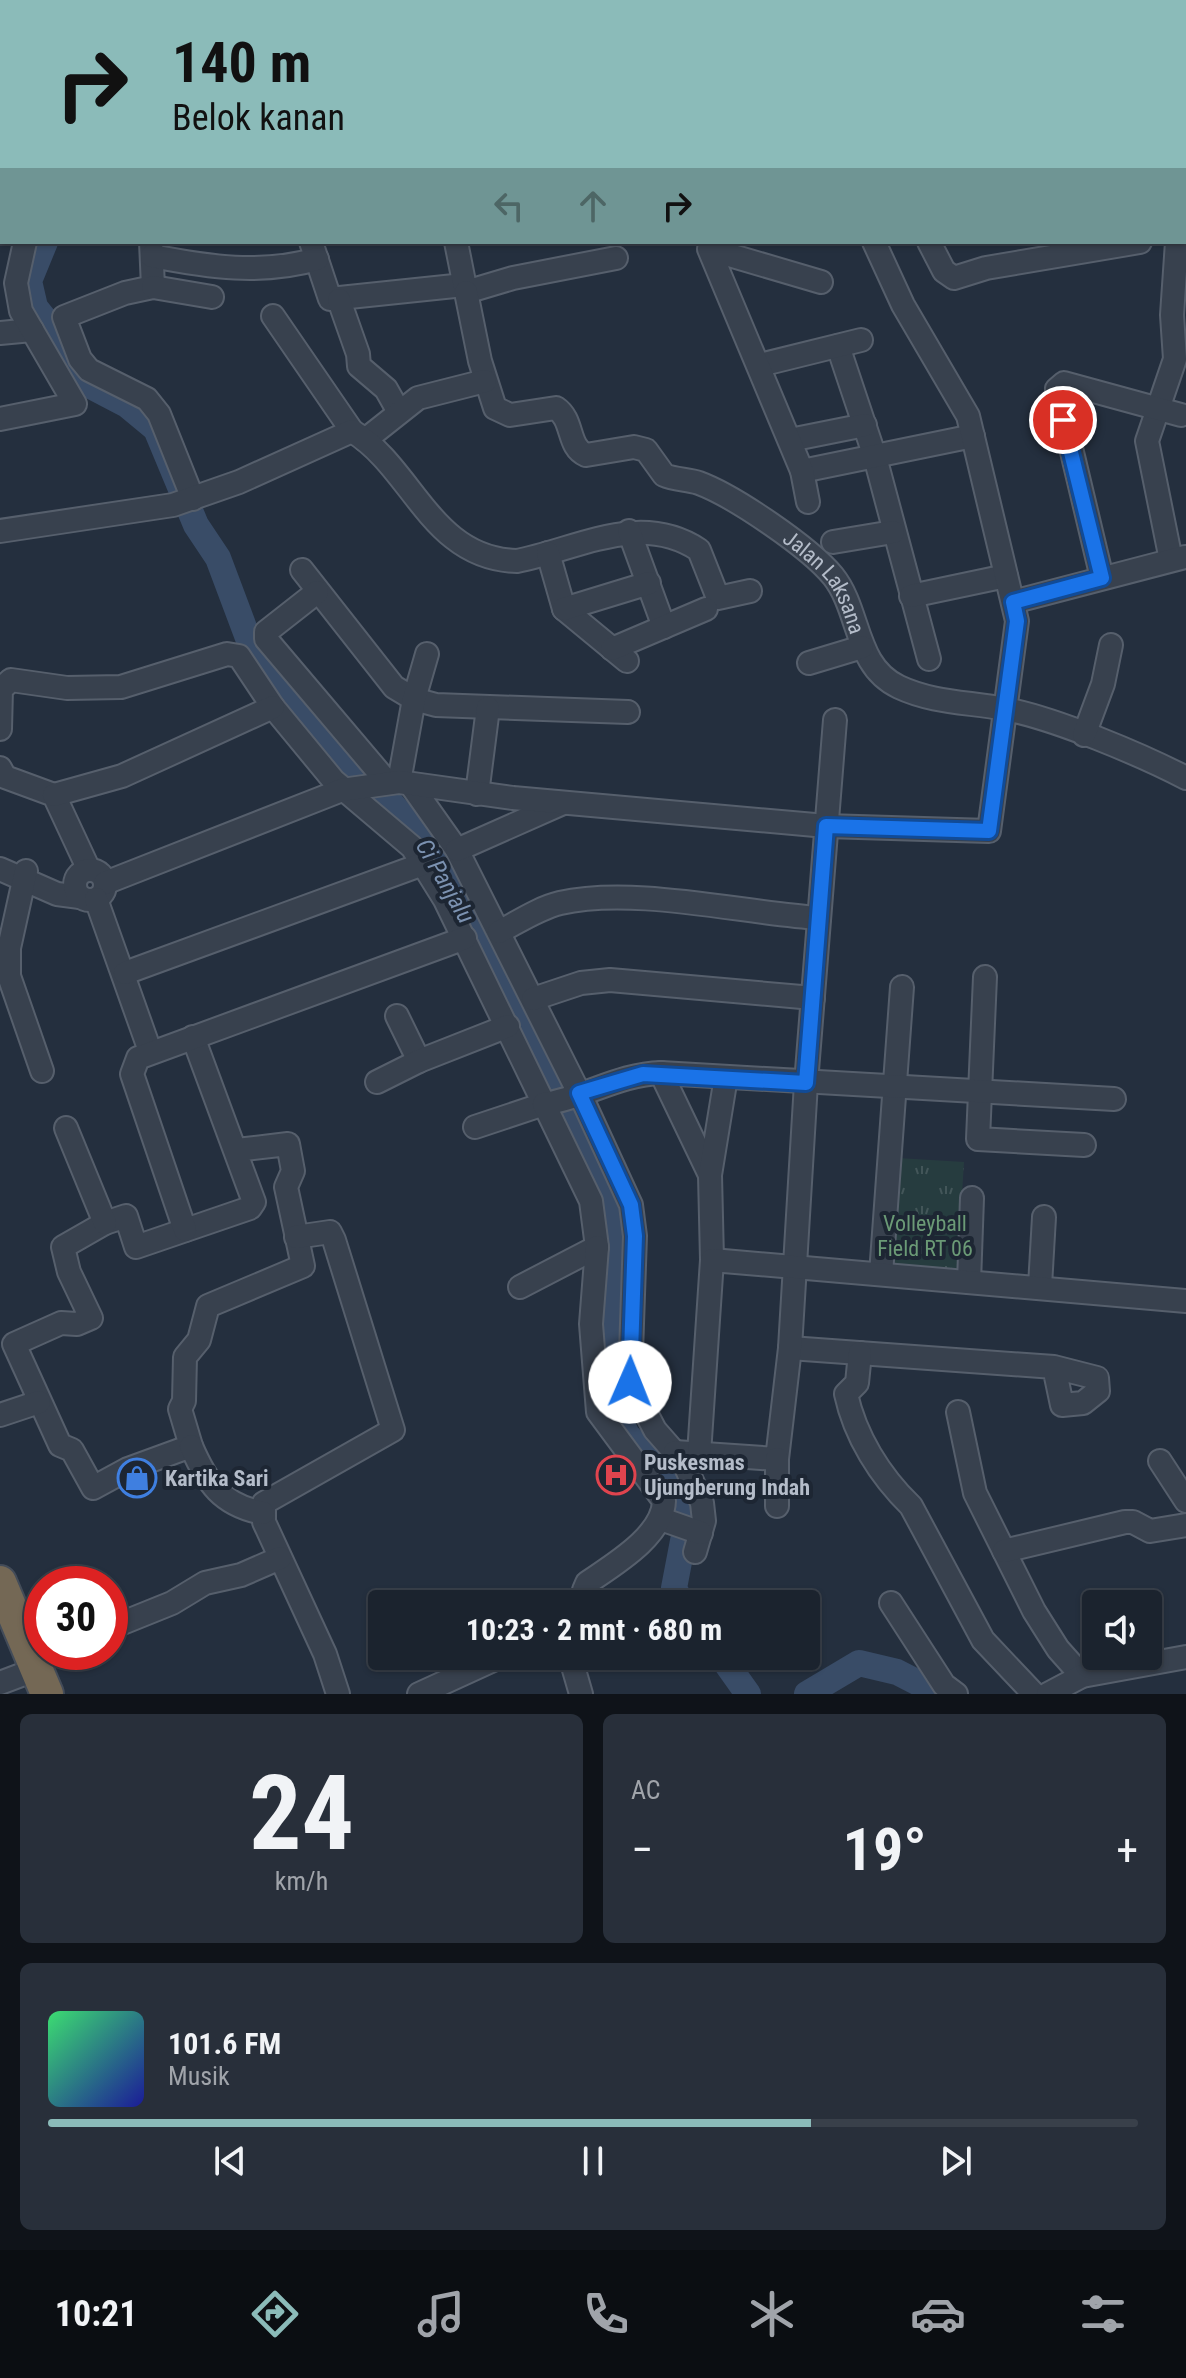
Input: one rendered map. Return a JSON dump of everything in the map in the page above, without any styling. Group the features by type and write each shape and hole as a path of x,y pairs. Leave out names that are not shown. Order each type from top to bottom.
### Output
{"highway":[{"path":"0,1582 7,1618 24,1643"}],"street":[{"path":"0,419 75,404 21,311 16,283 25,244"},
{"path":"0,531 186,502 359,435 418,398 485,381 456,244"},
{"path":"0,860 57,894 379,785 826,826 989,831 1017,621 968,416 903,305 875,244"},
{"path":"930,244 944,271 954,278 1070,249 1120,244"},
{"path":"1013,602 1178,559 1148,448 1158,409 1180,361 1172,315 1177,244"},
{"path":"708,246 821,282"},
{"path":"708,246 723,290 760,365 790,440 802,471 808,502"},
{"path":"153,287 152,249 206,266 255,270 284,268 314,250 325,295 339,300 465,289 616,258"},
{"path":"186,502 159,414 147,399 89,370 80,359 64,317 125,293 153,287 212,297"},
{"path":"339,300 358,354 359,366 386,389 399,412"},
{"path":"273,316 359,435 433,520 474,550 500,560 517,561 629,531 651,531 695,547 721,600 750,591"},
{"path":"0,333 32,330"},
{"path":"760,365 861,340"},
{"path":"838,346 875,457 929,659"},
{"name":"Jalan Laksana","path":"485,381 495,408 503,414 550,408 564,414 579,453 593,457 634,447 646,450 664,475 698,482 808,551 834,577 850,606 862,647 874,669 898,687 941,701 1006,709 1084,735 1186,778"},
{"path":"1102,578 1057,389 1064,383 1181,415"},
{"path":"790,440 865,425"},
{"path":"802,471 973,436"},
{"path":"629,531 664,627"},
{"path":"833,542 893,532"},
{"path":"548,553 564,609 619,655 664,627 706,609"},
{"path":"302,570 394,687 414,699 436,705 628,712"},
{"path":"911,596 1006,576"},
{"path":"564,609 649,583"},
{"path":"317,592 266,632 266,639 379,785 465,938 508,1026 562,1099 631,1205 635,1236 630,1382 647,1417 684,1463 702,1503 704,1521 683,1531 636,1545 587,1583 584,1590"},
{"path":"1084,735 1103,684 1111,645"},
{"path":"809,663 862,647"},
{"path":"0,729 1,689 11,680 78,689 121,687 227,654 239,656 248,665 273,707 379,785 457,850 533,999 591,1201 597,1247 591,1324 598,1412 683,1531"},
{"path":"379,785 414,699 427,654"},
{"path":"0,768 5,777 54,795 122,776 273,707"},
{"path":"477,794 488,708"},
{"path":"777,1506 777,1459 790,1348 806,1083 835,720"},
{"path":"54,795 125,973 150,1051"},
{"path":"457,850 564,803"},
{"path":"125,973 423,864"},
{"path":"0,869 24,875"},
{"path":"24,875 9,948 9,976 42,1071"},
{"path":"499,932 544,908 583,900 637,899 819,918"},
{"path":"185,1230 132,1074 138,1058 150,1051 465,938"},
{"path":"985,977 978,1139 1084,1145"},
{"path":"533,999 581,983 610,980 813,998"},
{"path":"881,1274 892,1087 902,987"},
{"path":"397,1016 419,1061"},
{"path":"377,1082 419,1061 508,1026"},
{"path":"191,1446 128,1469 93,1488 72,1450 60,1445 14,1344 61,1323 77,1324 91,1318 69,1272 63,1247 105,1223 126,1216 136,1247 250,1208 254,1202 193,1037"},
{"path":"475,1127 620,1079 661,1073 1114,1099"},
{"path":"661,1073 710,1175"},
{"path":"699,1454 712,1260 710,1175 726,1077"},
{"path":"66,1128 105,1223"},
{"path":"237,1150 288,1144 293,1171 286,1187 302,1269 208,1306 199,1340 185,1357 184,1401 180,1409 191,1446 209,1484 218,1495 263,1513"},
{"path":"969,1282 972,1198"},
{"path":"1040,1286 1044,1217"},
{"path":"296,1237 330,1232 393,1430 285,1488 264,1503 263,1513 280,1558 325,1654 338,1694"},
{"path":"520,1287 597,1247"},
{"path":"712,1260 1186,1301"},
{"path":"790,1348 1054,1367"},
{"path":"860,1353 857,1383 846,1394 869,1453 893,1489 911,1506 983,1640 1034,1694"},
{"path":"0,1415 39,1402"},
{"path":"958,1412 974,1489 1058,1649 1082,1676"},
{"path":"675,1452 777,1459"},
{"path":"1160,1461 1186,1501"},
{"path":"1004,1551 1125,1522 1133,1522 1150,1531 1186,1525"},
{"path":"128,1621 172,1603 205,1583 241,1575 280,1558"},
{"path":"891,1603 945,1690"},
{"path":"1048,1694 1082,1676 1186,1657"},
{"path":"0,1683 39,1670"},
{"path":"419,1694 471,1670"},
{"path":"574,1670 581,1694"}],"green space":[{"name":"Volleyball Field RT 06","path":"897,1158 964,1162 957,1276 888,1267"}],"waterway":[{"name":"Ci Panjalu","path":"44,244 29,281 35,307 55,332 83,382 127,405 156,429 196,525 218,558 254,654 330,754 384,795 423,839 511,996 616,1215 611,1361 614,1407 627,1435 672,1480 687,1520 675,1590"},
{"name":"Ci Panjalu","path":"807,1694 859,1663 897,1672 940,1694"},
{"name":"Ci Panjalu","path":"731,1670 748,1694"}],"place":[{"name":"Puskesmas Ujungberung Indah","path":"616,1475"},
{"name":"Kartika Sari","path":"137,1478"}],"route":[{"path":"630,1382 635,1236 631,1205 579,1093 620,1079 661,1073 806,1083 826,826 989,831 1017,621 1013,602 1102,578 1063,420"}]}
